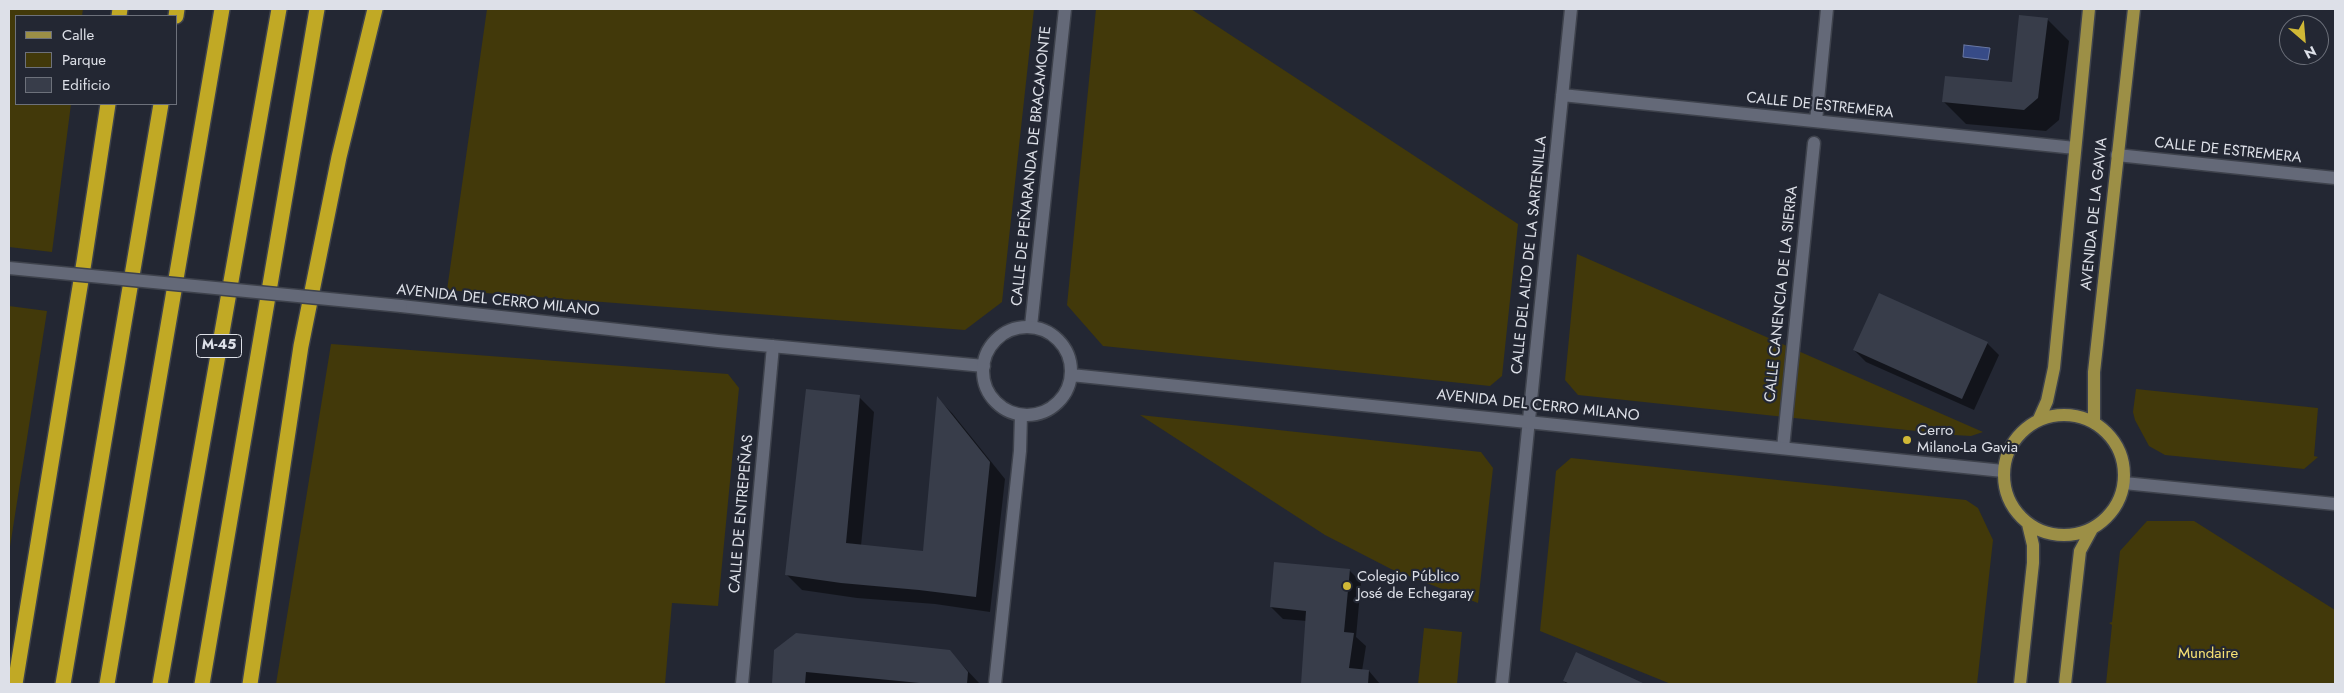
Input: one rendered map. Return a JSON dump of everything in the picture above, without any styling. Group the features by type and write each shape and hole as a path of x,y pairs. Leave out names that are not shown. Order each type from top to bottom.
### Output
{"highway":[{"path":"107,684 222,9"},
{"name":"M-45","path":"160,684 279,9"},
{"path":"202,684 317,9"},
{"path":"294,142 325,9"},
{"path":"250,684 301,346 339,157 375,9"},
{"path":"14,684 81,281 108,105"},
{"path":"63,684 160,108"}],"main road":[{"name":"AVENIDA DE LA GAVIA","path":"2039,419 2047,401 2054,368 2090,9"},
{"name":"AVENIDA DE LA GAVIA","path":"2094,422 2094,372 2134,9"},
{"path":"2058,414 2076,415 2094,422 2113,438 2123,461 2124,483 2118,503 2107,518 2092,529 2070,536 2048,534 2028,524 2017,514 2009,501 2004,487 2003,471 2008,450 2021,432 2039,419 2058,414"},
{"path":"2020,684 2033,564 2033,545 2028,524"},
{"path":"2065,684 2080,551 2092,529"}],"street":[{"name":"CALLE DE PEÑARANDA DE BRACAMONTE","path":"1031,326 1065,9"},
{"name":"CALLE DEL ALTO DE LA SARTENILLA","path":"1502,684 1571,9"},
{"path":"1816,121 1827,9"},
{"name":"CALLE DE ESTREMERA","path":"1562,95 2075,148"},
{"name":"CALLE CANENCIA DE LA SIERRA","path":"1783,448 1814,144"},
{"name":"CALLE DE ESTREMERA","path":"2117,155 2335,178"},
{"name":"AVENIDA DEL CERRO MILANO","path":"9,268 984,366"},
{"path":"1031,326 1045,330 1057,339 1065,350 1070,362 1071,374 1068,388 1060,401 1049,410 1035,415 1021,415 1010,412 992,398 984,377 984,366 987,352 995,340 1006,331 1018,327 1031,326"},
{"name":"CALLE DE ENTREPEÑAS","path":"742,684 773,346"},
{"name":"AVENIDA DEL CERRO MILANO","path":"1071,374 2003,471"},
{"path":"995,684 1020,451 1021,415"},
{"path":"2124,483 2335,504"}],"green space":[{"path":"9,9 83,9 82,15 15,15 15,105 71,105 52,252 9,247"},
{"path":"487,9 1034,9 1002,302 965,330 447,290"},
{"path":"1096,9 1191,9 1518,224 1502,376 1490,386 1103,346 1067,305"},
{"path":"1577,254 1983,432 1971,436 1954,435 1578,395 1565,380"},
{"path":"9,306 47,311 9,553"},
{"path":"331,344 728,374 739,388 718,606 672,603 665,684 276,684"},
{"path":"2136,389 2318,408 2314,456 2318,457 2304,469 2165,455 2149,446 2135,420 2133,412"},
{"path":"1140,415 1481,452 1493,468 1478,603 1391,569 1325,535"},
{"path":"1571,458 1966,500 1978,508 1993,540 1977,684 1671,684 1540,631 1556,471"},
{"name":"Mundaire","path":"2147,521 2194,521 2335,610 2335,684 2106,684 2112,625 2109,623 2112,622 2120,551"},
{"path":"1424,628 1462,632 1457,684 1418,684"}],"water":[{"path":"1964,45 1990,48 1988,60 1963,57"}],"building":[{"path":"2019,15 2048,18 2038,98 2024,110 1942,102 1945,76 2012,82"},
{"path":"1879,293 1988,342 1962,399 1853,350"},
{"path":"806,389 860,395 846,543 923,551 937,396 990,462 976,597 841,583 785,575"},
{"path":"1274,562 1350,569 1344,632 1354,633 1349,668 1369,670 1368,684 1301,684 1306,611 1270,607"},
{"path":"796,633 950,650 968,672 967,684 930,684 806,672 805,684 772,684 774,650"},
{"path":"1576,652 1645,684 1570,684 1563,681"}],"place":[{"name":"Cerro Milano-La Gavia","path":"1907,440"},
{"name":"Colegio Público José de Echegaray","path":"1347,586"}]}
